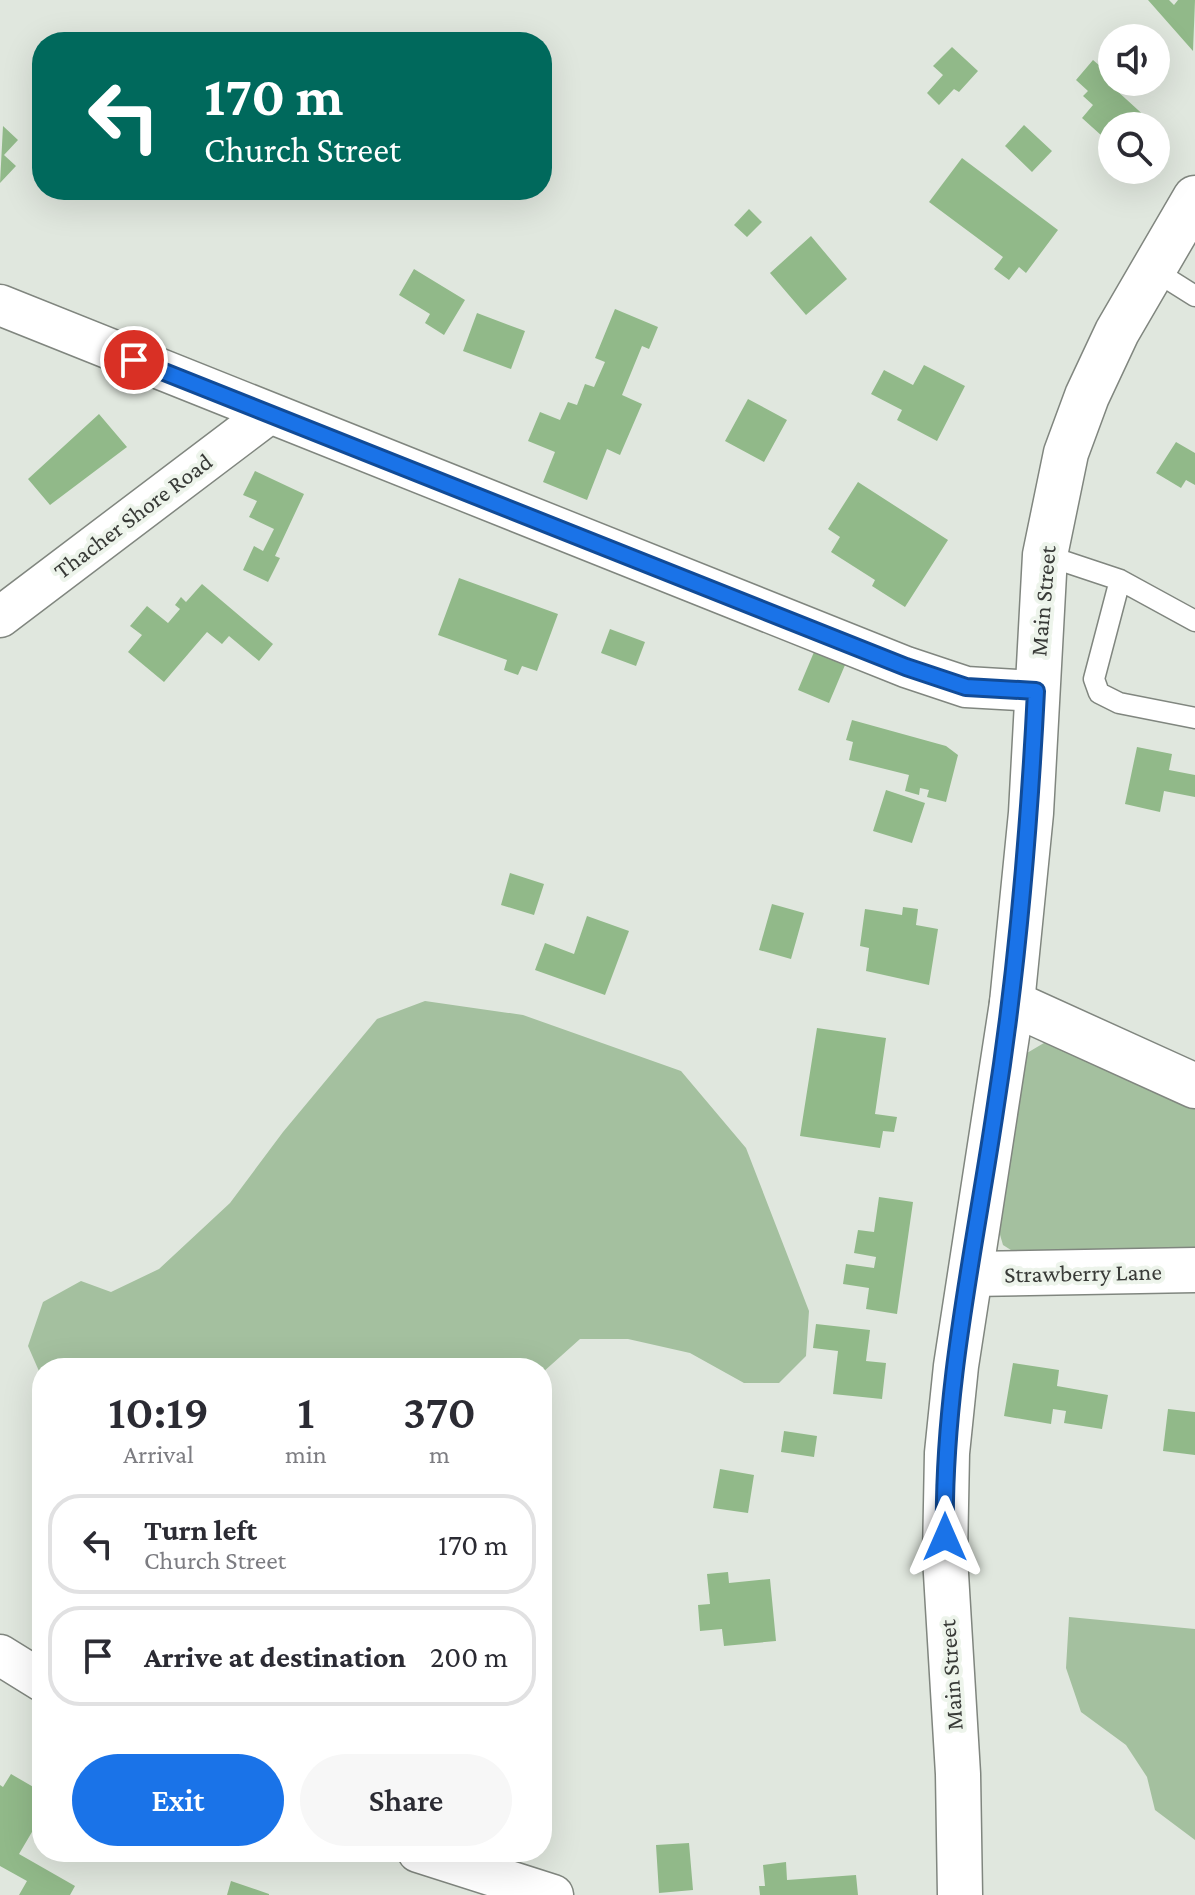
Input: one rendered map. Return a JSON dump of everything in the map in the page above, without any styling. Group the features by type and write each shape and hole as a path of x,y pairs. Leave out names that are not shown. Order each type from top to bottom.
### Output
{"main road":[{"name":"Main Street","path":"960,1895 958,1774 944,1517 949,1423 1012,1003 1031,813 1045,555 1058,483 1077,418 1117,332 1195,198"},
{"path":"1012,1003 1195,1086"},
{"name":"Strawberry Lane","path":"971,1274 1195,1270"}],"street":[{"path":"0,305 267,415 906,667 966,687 1036,691"},
{"name":"Thacher Shore Road","path":"0,617 267,415"},
{"path":"0,1655 32,1675"},
{"path":"449,1862 553,1895"}],"lane":[{"path":"1152,269 1195,296"},
{"path":"1045,555 1120,580 1195,621"},
{"path":"1120,580 1094,679 1099,693 1119,703 1195,718"}],"green space":[{"path":"425,1001 523,1015 681,1071 746,1148 809,1311 806,1356 779,1383 744,1383 690,1353 628,1339 580,1339 552,1364 552,1358 33,1358 28,1346 43,1302 81,1281 111,1292 159,1269 230,1203 283,1132 377,1019"},
{"path":"1049,1040 1195,1097 1195,1253 1019,1255 1003,1245 998,1228 1022,1066 1027,1053"},
{"path":"1069,1617 1195,1629 1195,1840 1155,1810 1147,1777 1126,1745 1081,1712 1066,1668"}],"building":[{"path":"1148,0 1169,0 1174,5 1178,0 1195,0 1193,51 1170,24"},
{"path":"952,47 978,71 959,92 954,89 939,105 927,93 943,75 933,66"},
{"path":"1093,60 1098,64 1098,96 1123,96 1140,112 1098,112 1098,132 1082,118 1093,105 1083,96 1088,91 1076,80"},
{"path":"1024,125 1052,151 1032,172 1005,146"},
{"path":"3,126 18,140 4,155 16,166 0,183"},
{"path":"962,158 1058,230 1026,273 1019,267 1009,280 994,269 1003,257 929,202"},
{"path":"749,209 762,222 747,237 734,225"},
{"path":"811,236 847,279 806,315 770,273"},
{"path":"414,269 465,300 444,335 425,323 430,314 399,295"},
{"path":"615,309 658,327 649,349 642,346 622,395 642,404 620,455 607,449 587,500 543,482 555,452 528,441 540,412 560,420 568,402 577,405 585,384 594,387 605,362 595,358"},
{"path":"477,313 525,331 511,369 463,351"},
{"path":"924,365 965,386 937,441 897,420 902,410 871,394 884,370 913,385"},
{"path":"748,399 787,420 764,462 725,441"},
{"path":"99,414 127,447 50,505 28,479"},
{"path":"1176,442 1195,453 1195,485 1186,480 1181,488 1156,473"},
{"path":"255,471 304,494 275,556 280,558 268,582 243,570 254,546 263,551 274,529 249,517 257,501 243,495"},
{"path":"858,482 948,540 905,607 872,586 875,580 831,552 840,537 828,529"},
{"path":"459,578 558,614 537,671 522,666 518,675 504,670 507,660 438,635"},
{"path":"202,584 273,644 259,661 229,636 222,644 207,632 164,682 128,652 142,635 130,626 147,606 168,623 180,609 175,605 181,597 186,602"},
{"path":"610,629 645,642 636,666 601,653"},
{"path":"814,652 845,665 829,703 798,690"},
{"path":"852,720 946,746 958,755 946,802 927,797 929,790 920,788 919,795 905,791 909,775 849,760 853,742 846,740"},
{"path":"1137,747 1172,754 1169,770 1195,775 1195,797 1164,791 1160,812 1125,804"},
{"path":"886,790 925,803 912,843 873,831"},
{"path":"510,873 544,884 534,915 501,905"},
{"path":"772,904 804,913 791,959 759,950"},
{"path":"903,907 918,909 916,925 938,929 929,985 866,971 869,948 860,946 865,909 902,915"},
{"path":"587,916 629,931 605,995 535,970 545,943 574,954"},
{"path":"817,1028 886,1038 875,1114 897,1117 894,1132 883,1131 880,1148 800,1136"},
{"path":"879,1197 913,1202 897,1314 866,1309 869,1288 843,1284 846,1264 874,1268 876,1257 854,1253 858,1230 874,1232"},
{"path":"816,1324 870,1330 866,1361 886,1363 882,1399 833,1394 838,1351 813,1348"},
{"path":"1013,1363 1059,1370 1057,1386 1108,1395 1102,1429 1064,1423 1066,1411 1053,1409 1051,1424 1004,1416"},
{"path":"1168,1409 1195,1412 1195,1455 1163,1451"},
{"path":"784,1431 817,1436 814,1457 781,1452"},
{"path":"720,1469 754,1475 748,1513 713,1508"},
{"path":"728,1572 729,1583 770,1579 776,1641 724,1646 722,1629 700,1631 698,1605 710,1604 707,1574"},
{"path":"11,1774 32,1786 32,1832 19,1854 75,1886 70,1895 19,1895 27,1881 0,1866 0,1785 3,1787"},
{"path":"689,1843 693,1890 659,1893 656,1845"},
{"path":"786,1862 787,1880 856,1875 858,1895 760,1895 759,1886 765,1886 763,1865"},
{"path":"231,1881 269,1894 269,1895 227,1895"}],"route":[{"path":"134,360 906,667 966,687 1036,691 1031,813 1012,1003 952,1393 945,1483 945,1537"}]}
